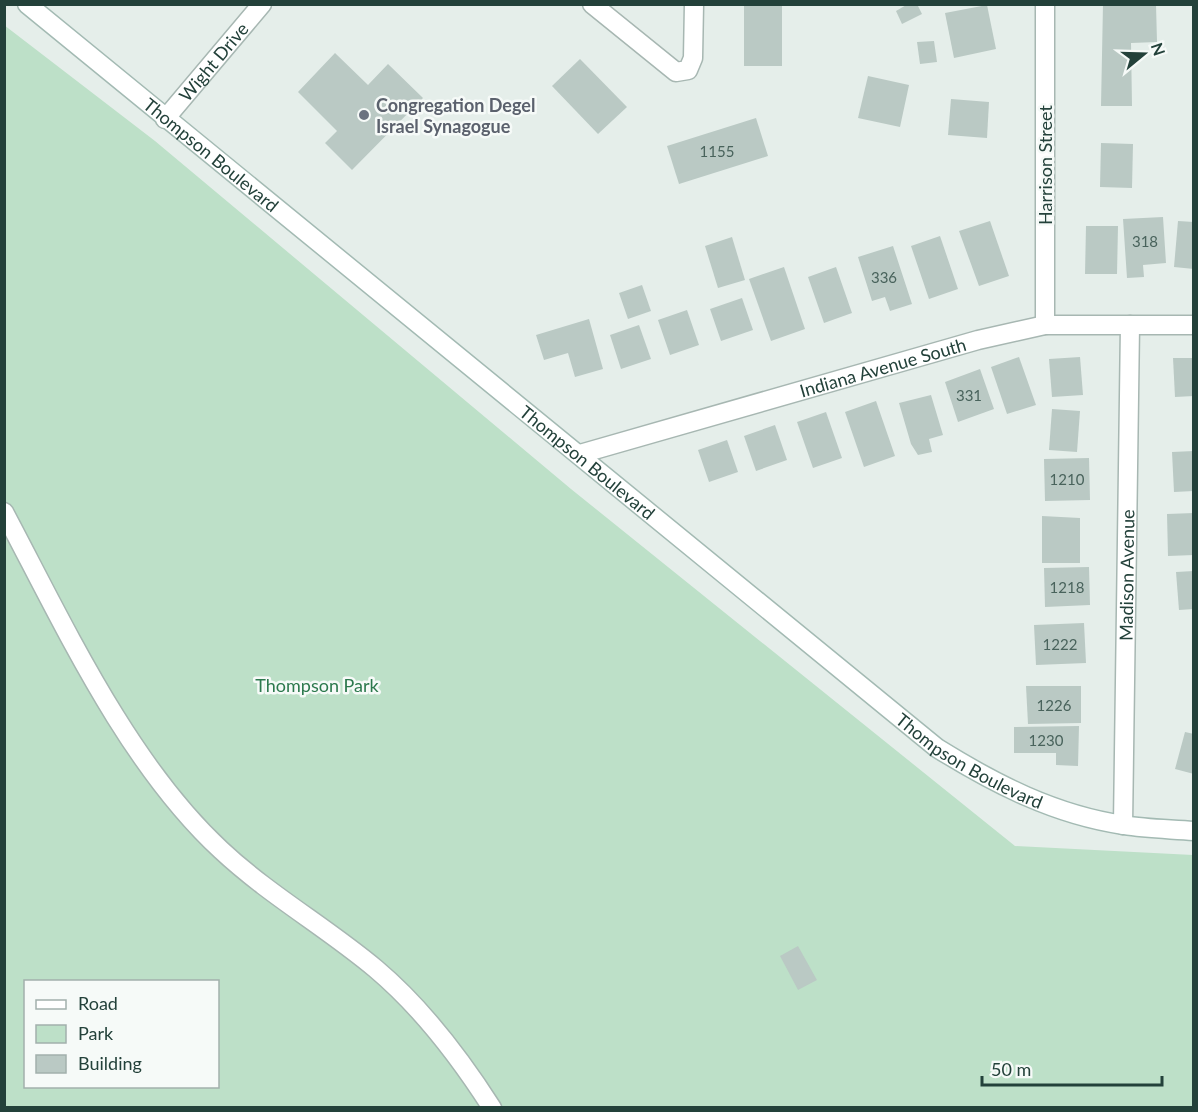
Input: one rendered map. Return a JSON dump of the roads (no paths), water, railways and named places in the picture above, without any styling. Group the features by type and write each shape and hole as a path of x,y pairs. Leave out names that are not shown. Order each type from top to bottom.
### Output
{"street":[{"name":"Thompson Boulevard","path":"27,4 938,748 989,780 1032,801 1123,825 1194,831"},
{"name":"Wight Drive","path":"165,119 262,4"},
{"path":"592,4 676,72 688,70 693,58 694,4"},
{"name":"Harrison Street","path":"1045,4 1045,325"},
{"name":"Indiana Avenue South","path":"580,454 978,340 1045,325 1194,326"},
{"name":"Madison Avenue","path":"1123,825 1130,325"},
{"path":"4,512 82,657 152,773 170,796 221,850 254,878 376,969 422,1016 492,1107"}],"place":[{"name":"Congregation Degel Israel Synagogue","path":"364,115"}],"park label":[{"name":"Thompson Park","path":"317,685"}]}
